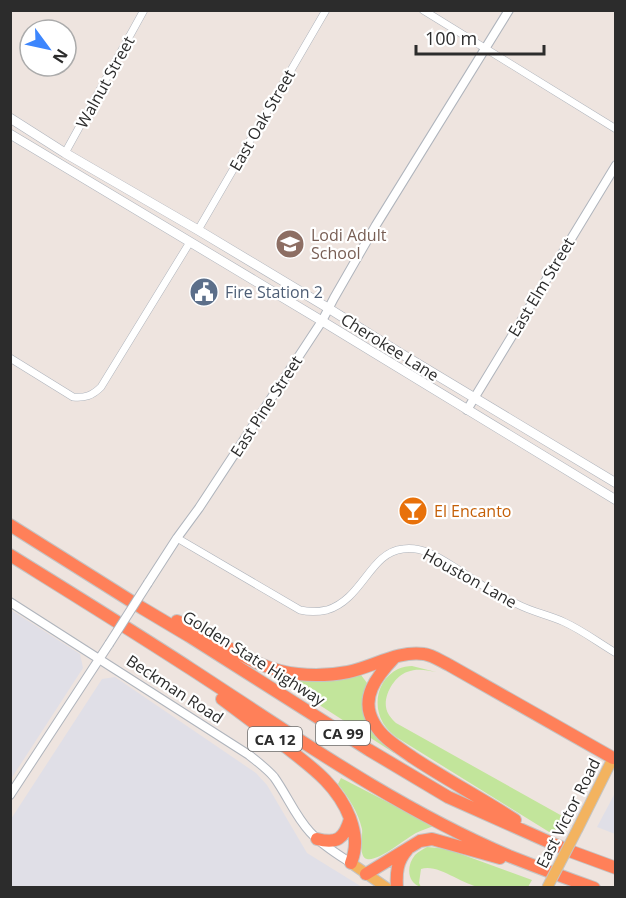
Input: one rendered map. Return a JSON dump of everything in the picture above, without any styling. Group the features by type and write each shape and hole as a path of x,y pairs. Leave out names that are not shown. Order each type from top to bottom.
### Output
{"highway":[{"name":"Golden State Highway","path":"10,525 448,797 567,850 615,868"},
{"name":"CA 99","path":"10,555 313,749 397,800 508,855 594,888"},
{"path":"142,608 195,628 250,659 288,673 315,675 341,673 414,653 426,654 614,755"},
{"path":"395,658 376,678 371,689 370,712 379,731 386,739 435,772 551,843"},
{"name":"CA 12","path":"189,668 213,692 315,770 333,787 344,802 355,834 355,851 351,864"},
{"path":"317,839 333,841 340,838 346,831 350,819"},
{"path":"366,874 412,845 432,839 564,877"},
{"path":"397,888 398,864 412,845"}],"main road":[{"name":"Cherokee Lane","path":"10,118 615,482"},
{"name":"Cherokee Lane","path":"10,134 615,500"},
{"name":"East Victor Road","path":"547,888 614,755"},
{"name":"Beckman Road","path":"351,864 387,888"}],"street":[{"name":"Walnut Street","path":"65,153 144,10"},
{"name":"East Oak Street","path":"198,230 326,10"},
{"path":"423,10 615,129"},
{"name":"East Pine Street","path":"10,795 177,538 322,321 386,209 509,10"},
{"name":"East Elm Street","path":"467,410 615,165"},
{"path":"10,358 73,398 93,395 101,387 190,242"},
{"name":"Houston Lane","path":"177,538 305,611 322,611 343,603 353,594 376,564 389,553 414,548 436,556 519,605 565,622 615,653"},
{"name":"Beckman Road","path":"10,602 262,765 278,783 302,822 317,839 351,864"}],"shaded area":[{"path":"11,610 80,654 83,668 11,779"},
{"path":"115,677 256,773 267,785 307,853 362,887 11,887 11,819 102,679"},
{"path":"615,793 615,834 597,827"}],"green space":[{"path":"412,666 436,672 414,670 398,677 391,686 386,702 387,712 391,718 396,723 564,817 554,835 396,737 387,729 378,708 382,685 391,673"},
{"path":"281,675 310,681 361,675 367,683 363,701 365,717 396,751 394,753 279,679"},
{"path":"341,778 434,826 416,833 378,857 367,859 362,851 362,829 358,817 338,784"},
{"path":"427,847 447,849 532,880 528,887 485,888 428,868 421,869 419,883 421,887 413,882 409,869 415,855"}],"place":[{"name":"Lodi Adult School","path":"290,244"},
{"name":"Fire Station 2","path":"204,292"},
{"name":"El Encanto","path":"413,511"}]}
